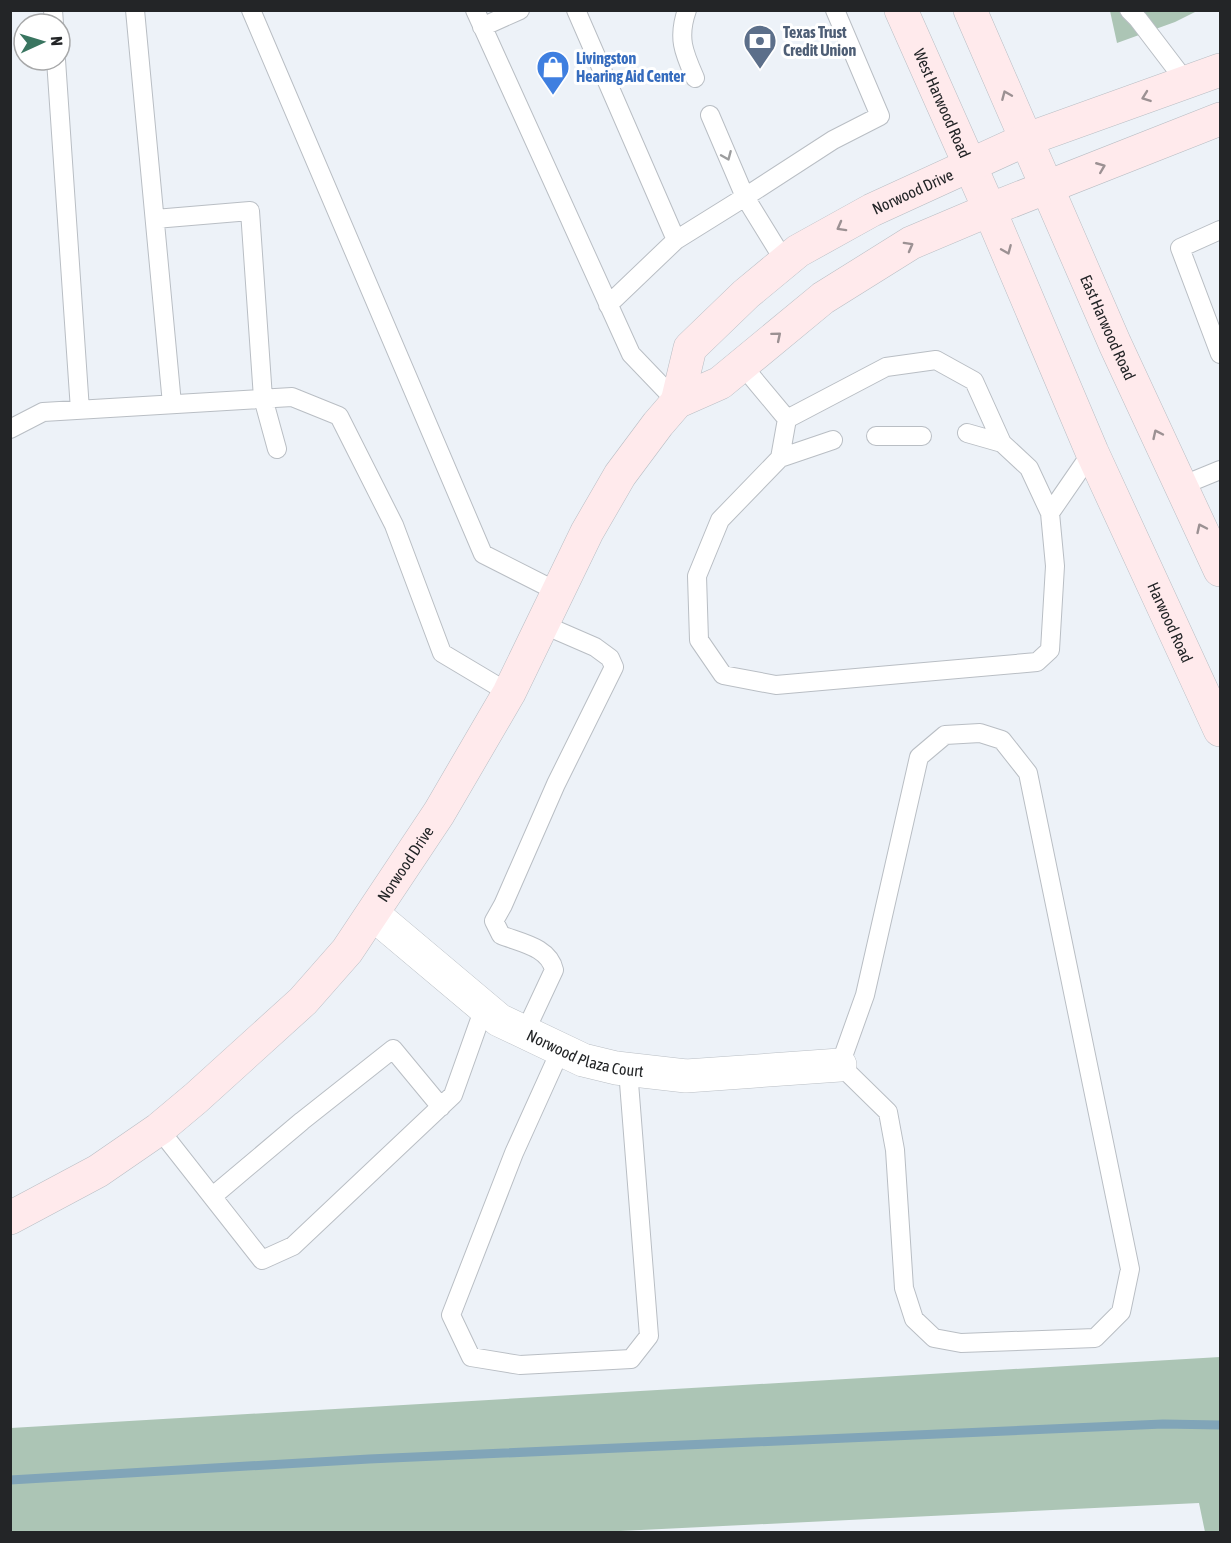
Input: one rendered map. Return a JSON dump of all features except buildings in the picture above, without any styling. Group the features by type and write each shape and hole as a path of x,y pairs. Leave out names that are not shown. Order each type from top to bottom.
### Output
{"main road":[{"name":"West Harwood Road","path":"901,10 987,203"},
{"path":"970,10 1036,165"},
{"name":"Norwood Drive","path":"10,1218 98,1171 159,1129 303,1001 346,951 439,813 509,693 588,532 620,475 677,402 720,383 823,298 911,243 987,203 1036,165 1186,82 1221,70"},
{"name":"Norwood Drive","path":"677,402 690,348 746,294 798,251 872,210 969,165 1036,165 1221,119"},
{"name":"East Harwood Road","path":"1036,165 1181,486"},
{"path":"987,203 1092,452"},
{"name":"Harwood Road","path":"1092,452 1221,730"},
{"path":"1181,486 1221,570"}],"street":[{"name":"Norwood Plaza Court","path":"373,914 499,1020 583,1060 628,1070 686,1076 840,1065"}],"lane":[{"path":"135,10 172,404"},
{"path":"251,10 483,554 558,592"},
{"path":"520,10 479,19 631,354 677,402"},
{"path":"576,10 676,240"},
{"path":"687,10 682,24 681,38 695,78"},
{"path":"608,305 676,240 833,140 880,116 836,10"},
{"path":"1129,10 1186,82"},
{"path":"57,72 81,410"},
{"path":"710,115 745,198 785,262"},
{"path":"155,219 250,211 263,398 277,448"},
{"path":"1220,347 1180,248 1221,230"},
{"path":"787,419 886,367 936,360 974,381 1002,443 1029,468 1050,513 1055,566 1050,650 1037,662 776,685 723,675 699,640 696,576 720,520 780,458 833,440"},
{"path":"742,365 787,419 780,458"},
{"path":"10,429 43,412 263,398 292,397 339,416 394,525 442,653 509,693"},
{"path":"967,433 1002,443"},
{"path":"876,436 922,436"},
{"path":"1050,513 1092,452"},
{"path":"1181,486 1221,471"},
{"path":"525,1032 554,970 552,962 543,951 501,935 494,921 556,784 614,667 610,658 595,647 543,624"},
{"path":"980,733 1002,740 1028,773 1130,1269 1121,1312 1095,1338 961,1343 934,1338 914,1319 904,1288 895,1150 888,1112 840,1065 865,995 911,783 919,757 945,735 980,733"},
{"path":"159,1129 262,1260 293,1246 453,1095 484,1008"},
{"path":"213,1196 393,1048 441,1107"},
{"path":"561,1049 514,1153 451,1315 471,1358 520,1365 631,1359 649,1336 628,1070"}],"green space":[{"path":"1110,11 1197,11 1175,22 1117,43"},
{"path":"1220,1357 1220,1532 1205,1532 1199,1503 600,1532 11,1532 11,1428"}],"waterway":[{"path":"10,1480 369,1459 1163,1424 1220,1425"}],"place":[{"name":"Texas Trust Credit Union","path":"760,70"},
{"name":"Livingston Hearing Aid Center","path":"553,96"}]}
